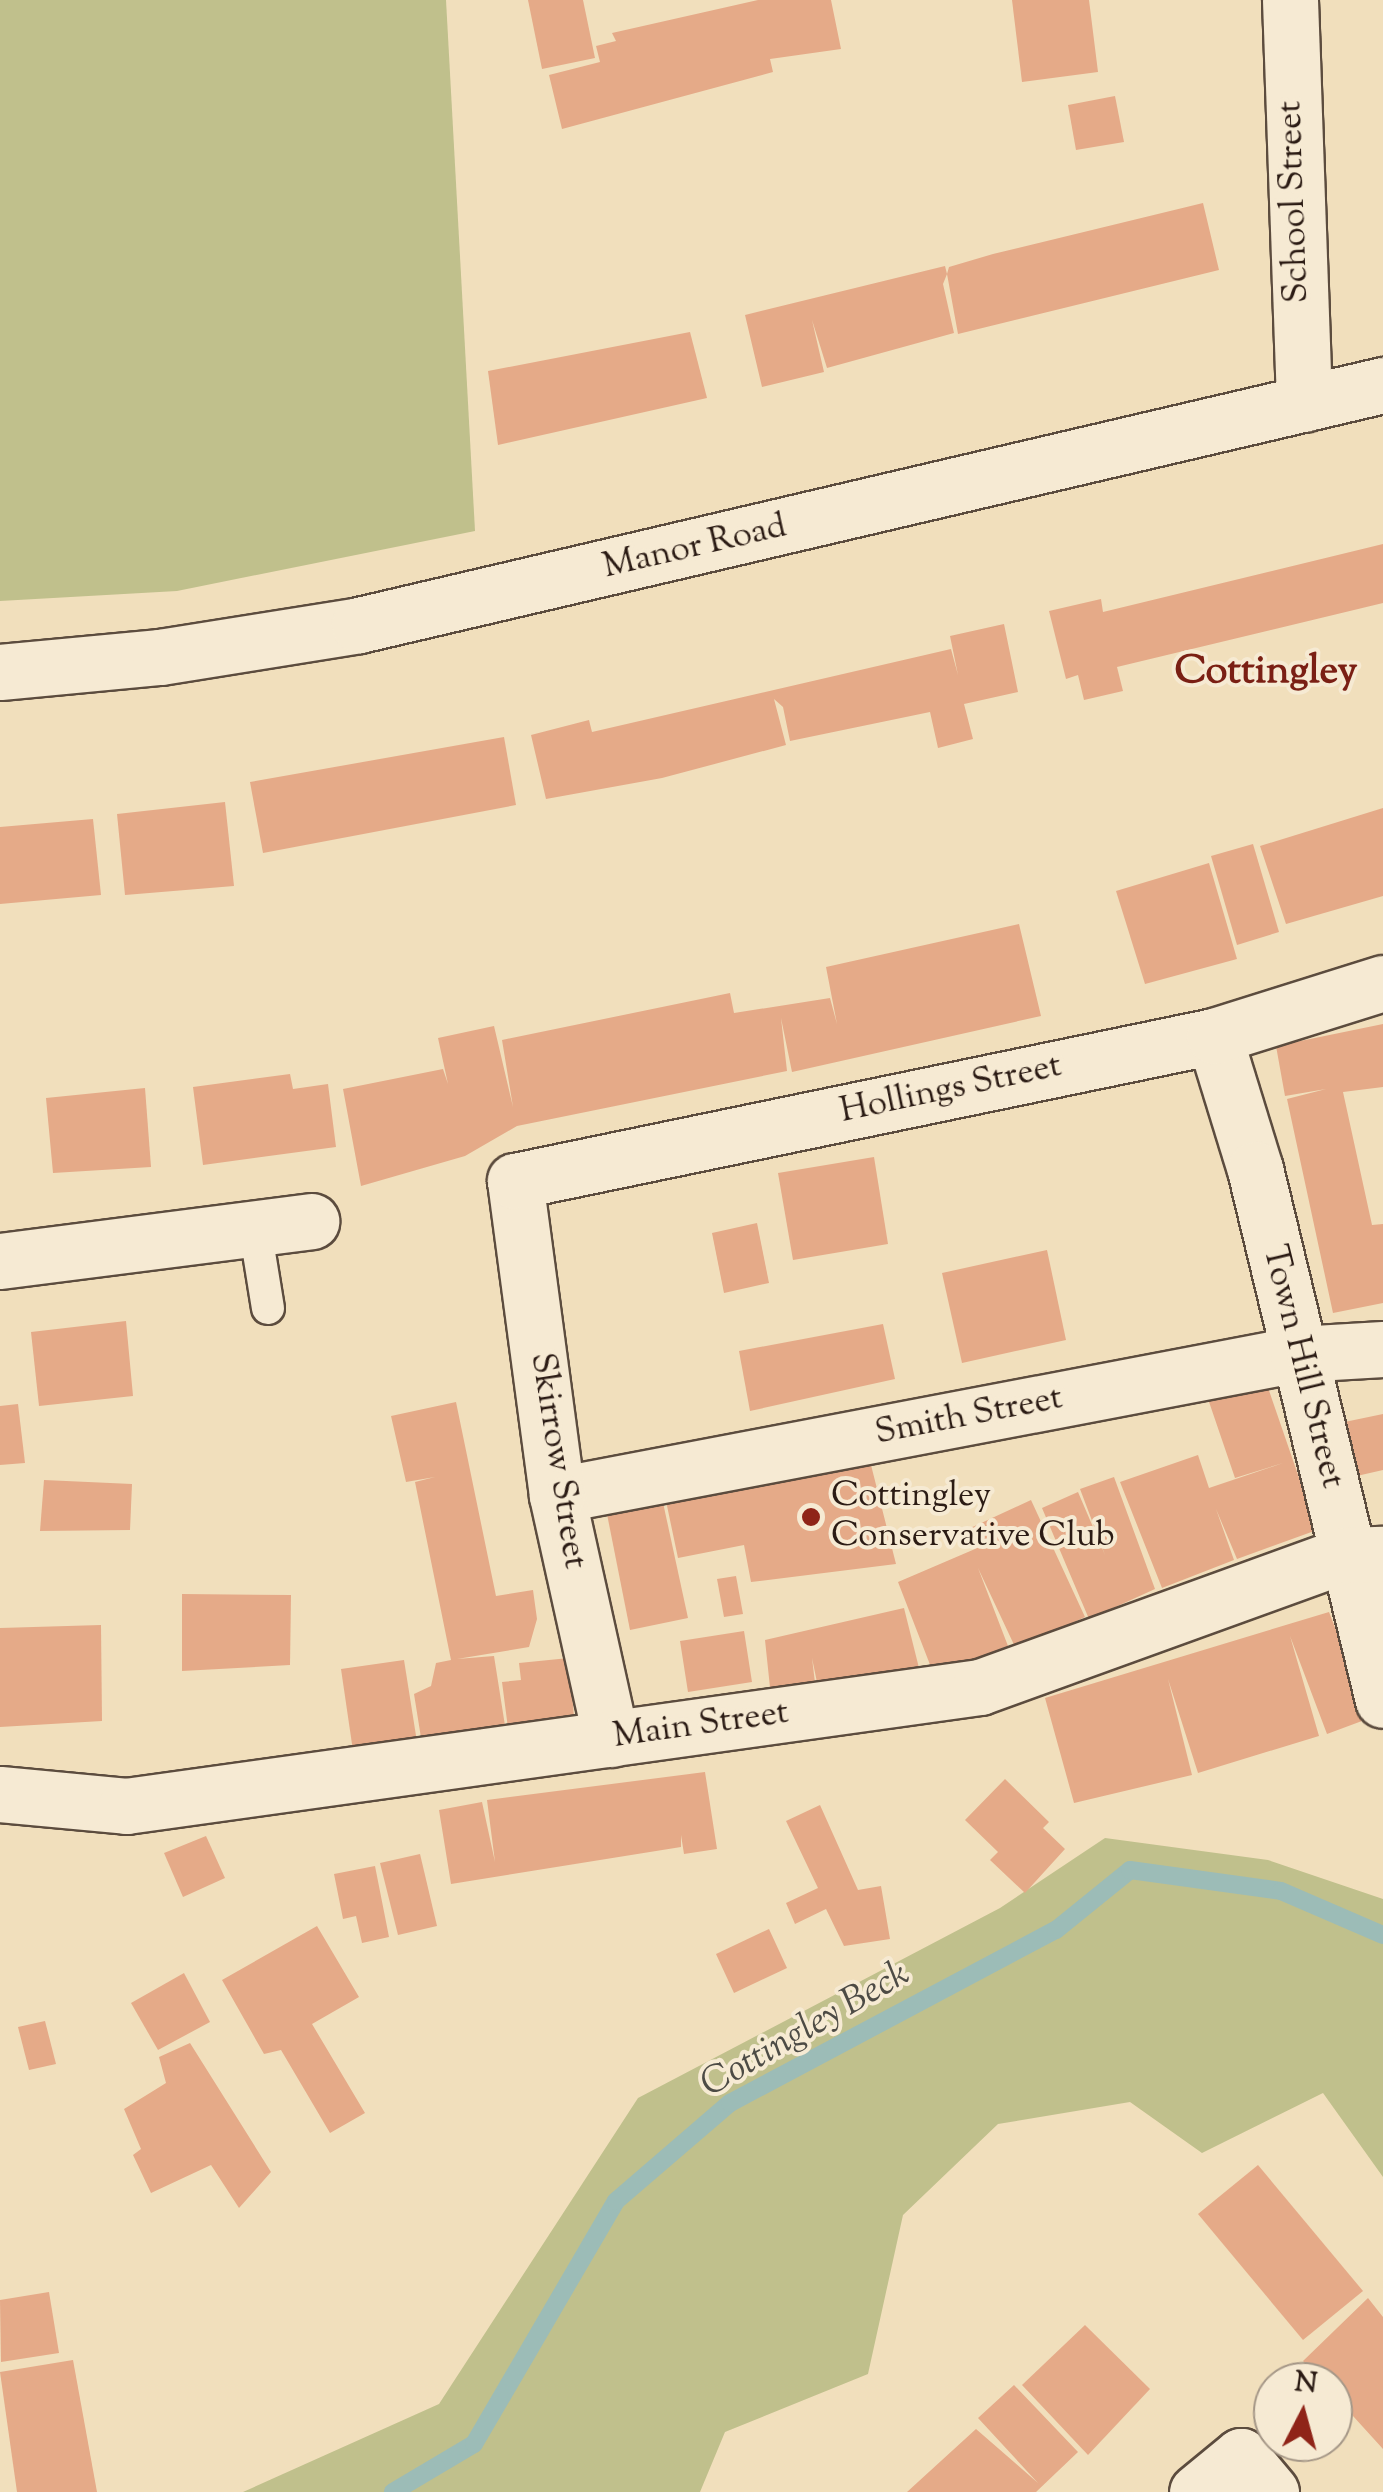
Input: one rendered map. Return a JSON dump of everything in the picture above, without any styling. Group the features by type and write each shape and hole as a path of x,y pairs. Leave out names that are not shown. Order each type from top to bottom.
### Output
{"street":[{"name":"School Street","path":"1290,0 1304,404"},
{"name":"Manor Road","path":"0,672 160,657 358,625 1383,385"},
{"name":"Hollings Street","path":"515,1181 1214,1036 1383,982"},
{"name":"Town Hill Street","path":"1214,1036 1298,1354 1364,1555 1383,1700"},
{"name":"Skirrow Street","path":"515,1181 557,1495 612,1739"},
{"path":"0,1262 311,1221"},
{"name":"Smith Street","path":"557,1495 1298,1354 1383,1349"},
{"name":"Main Street","path":"0,1794 126,1806 980,1687 1364,1555"},
{"path":"1197,2492 1241,2456 1271,2492"}],"lane":[{"path":"254,1228 268,1308"}],"green space":[{"path":"0,0 446,0 475,531 177,591 0,601"},
{"path":"1105,1838 1268,1860 1383,1899 1383,2177 1323,2093 1202,2153 1130,2102 998,2124 903,2215 868,2374 725,2432 700,2492 243,2492 439,2404 638,2098 1000,1908"}],"building":[{"path":"528,0 583,0 595,58 542,69"},
{"path":"758,0 831,0 841,49 770,59 773,72 562,129 549,75 600,62 596,46 616,41 612,33"},
{"path":"1012,0 1089,0 1098,72 1022,82"},
{"path":"1115,96 1124,142 1076,150 1068,105"},
{"path":"1203,203 1219,270 958,334 949,267 993,254"},
{"path":"945,266 943,284 954,333 827,368 812,320 824,372 762,387 745,315"},
{"path":"690,332 707,398 498,445 488,371"},
{"path":"1383,544 1383,603 1117,667 1123,691 1084,700 1078,675 1066,679 1049,611 1101,599 1103,612"},
{"path":"1004,624 1018,692 964,704 973,739 938,748 930,712 790,741 783,707 774,699 786,745 662,778 546,799 531,735 589,720 592,732 951,649 958,675 950,636"},
{"path":"504,737 516,805 263,853 250,782"},
{"path":"225,802 234,886 125,895 117,814"},
{"path":"1383,808 1383,896 1286,924 1260,846"},
{"path":"93,819 101,895 0,904 0,827"},
{"path":"1253,844 1279,932 1237,945 1211,856"},
{"path":"1209,863 1237,959 1145,984 1116,891"},
{"path":"1019,924 1041,1016 792,1072 781,1018 787,1071 517,1126 465,1156 361,1186 343,1089 443,1069 448,1084 438,1038 494,1026 513,1107 502,1040 730,993 734,1013 830,998 837,1024 826,967"},
{"path":"1383,1024 1383,1087 1343,1092 1372,1225 1383,1224 1383,1303 1333,1313 1287,1099 1326,1089 1285,1096 1276,1046"},
{"path":"290,1074 293,1089 328,1084 336,1147 203,1165 193,1087"},
{"path":"145,1088 151,1167 53,1173 46,1098"},
{"path":"874,1157 888,1244 793,1260 778,1173"},
{"path":"757,1223 769,1283 724,1293 712,1233"},
{"path":"1047,1250 1066,1340 962,1363 942,1273"},
{"path":"126,1321 133,1396 39,1406 31,1332"},
{"path":"883,1324 895,1379 750,1411 739,1351"},
{"path":"1264,1376 1317,1530 1237,1559 1216,1509 1234,1560 1162,1588 1120,1482 1198,1455 1209,1488 1283,1463 1235,1478 1207,1396"},
{"path":"456,1402 496,1596 533,1590 537,1619 529,1647 457,1659 494,1656 506,1732 422,1744 414,1694 431,1686 436,1663 451,1660 415,1482 435,1477 406,1482 391,1416"},
{"path":"18,1404 25,1463 0,1465 0,1406"},
{"path":"1383,1414 1383,1470 1348,1478 1335,1424"},
{"name":"Cottingley Conservative Club","path":"870,1461 896,1564 751,1582 744,1545 678,1558 666,1501 734,1490 732,1482"},
{"path":"1114,1477 1155,1589 1089,1619 1042,1508 1078,1492 1105,1555 1080,1489"},
{"path":"44,1480 132,1484 130,1530 40,1531"},
{"path":"662,1498 688,1618 630,1630 606,1509"},
{"path":"1031,1500 1085,1617 1016,1649 978,1568 1008,1646 934,1675 898,1582 975,1549 966,1530"},
{"path":"736,1576 743,1614 724,1617 717,1579"},
{"path":"182,1594 291,1595 290,1665 182,1671"},
{"path":"904,1608 920,1672 819,1692 812,1658 816,1691 771,1697 765,1640"},
{"path":"1329,1612 1370,1718 1327,1734 1290,1636 1319,1736 1198,1773 1168,1679 1192,1775 1074,1803 1045,1698"},
{"path":"101,1625 102,1721 0,1727 0,1628"},
{"path":"744,1631 752,1682 688,1692 680,1641"},
{"path":"569,1658 575,1729 509,1736 502,1682 521,1680 519,1663"},
{"path":"404,1660 417,1742 353,1751 341,1669"},
{"path":"705,1772 717,1849 684,1854 681,1835 681,1847 451,1884 439,1810 482,1802 495,1862 487,1800"},
{"path":"1005,1779 1049,1822 1043,1828 1065,1849 1025,1893 990,1860 998,1852 965,1820"},
{"path":"820,1805 858,1890 881,1886 890,1939 844,1946 826,1909 795,1924 786,1903 818,1888 786,1821"},
{"path":"206,1836 225,1878 183,1897 164,1853"},
{"path":"420,1854 437,1926 398,1935 380,1863"},
{"path":"375,1866 389,1937 362,1943 356,1916 343,1919 334,1874"},
{"path":"317,1926 359,1997 312,2024 365,2113 330,2133 281,2050 264,2054 222,1980"},
{"path":"769,1929 787,1968 734,1993 716,1954"},
{"path":"184,1973 210,2022 158,2050 131,2003"},
{"path":"45,2021 56,2064 29,2070 18,2027"},
{"path":"190,2043 271,2172 239,2208 211,2165 151,2193 133,2155 141,2149 124,2109 166,2083 159,2057"},
{"path":"1258,2165 1363,2291 1303,2340 1198,2214"},
{"path":"49,2292 59,2353 1,2362 0,2300"},
{"path":"1368,2298 1383,2317 1383,2449 1353,2416 1353,2362 1303,2361"},
{"path":"1085,2325 1150,2389 1088,2455 1022,2385"},
{"path":"73,2360 97,2492 17,2492 0,2372"},
{"path":"1014,2385 1078,2452 1036,2492 907,2492 976,2429 1038,2483 978,2418"}],"waterway":[{"name":"Cottingley Beck","path":"393,2492 474,2444 616,2201 730,2103 1056,1930 1130,1870 1281,1891 1383,1935"}],"place":[{"name":"Cottingley Conservative Club","path":"811,1517"}],"district":[{"name":"Cottingley","path":"1266,673"}]}
